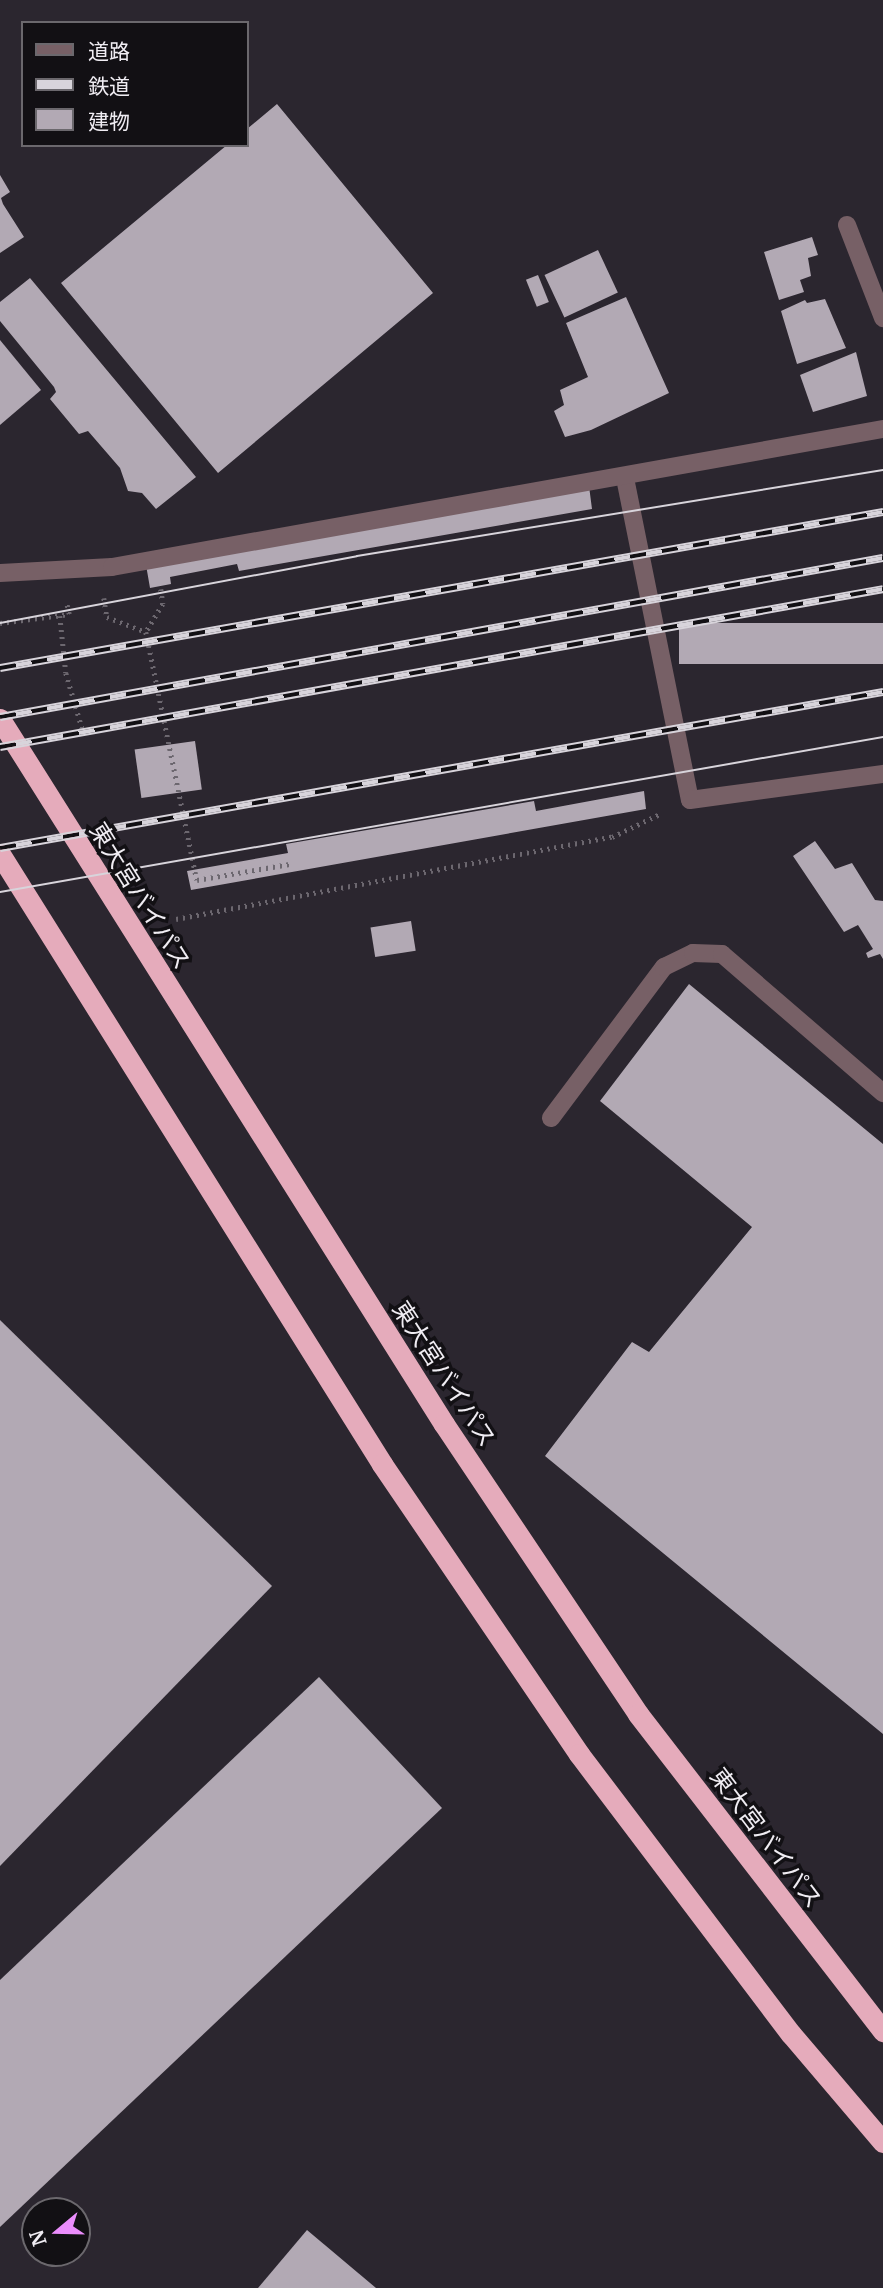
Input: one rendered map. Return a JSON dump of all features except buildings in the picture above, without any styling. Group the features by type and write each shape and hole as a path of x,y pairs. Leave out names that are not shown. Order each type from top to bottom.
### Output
{"highway":[{"name":"東大宮バイパス","path":"0,719 444,1424 630,1702 883,2031"},
{"path":"0,854 382,1464 571,1743 791,2034 883,2142"}],"street":[{"path":"847,225 883,318"},
{"path":"0,573 112,566 625,478 883,429"},
{"path":"625,478 690,800 883,774"},
{"path":"551,1118 664,967 693,953 722,954 883,1093"}],"path":[{"path":"160,586 163,604 146,632 197,880 290,864"},
{"path":"0,623 69,614"},
{"path":"60,615 66,673 85,738"},
{"path":"107,617 146,632"},
{"path":"176,919 612,837 690,800"}],"tram line":[{"path":"0,623 357,556 883,470"},
{"path":"0,892 883,737"}],"railway":[{"path":"0,668 883,512"},
{"path":"0,717 883,558"},
{"path":"0,747 883,589"},
{"path":"0,848 883,692"}]}
